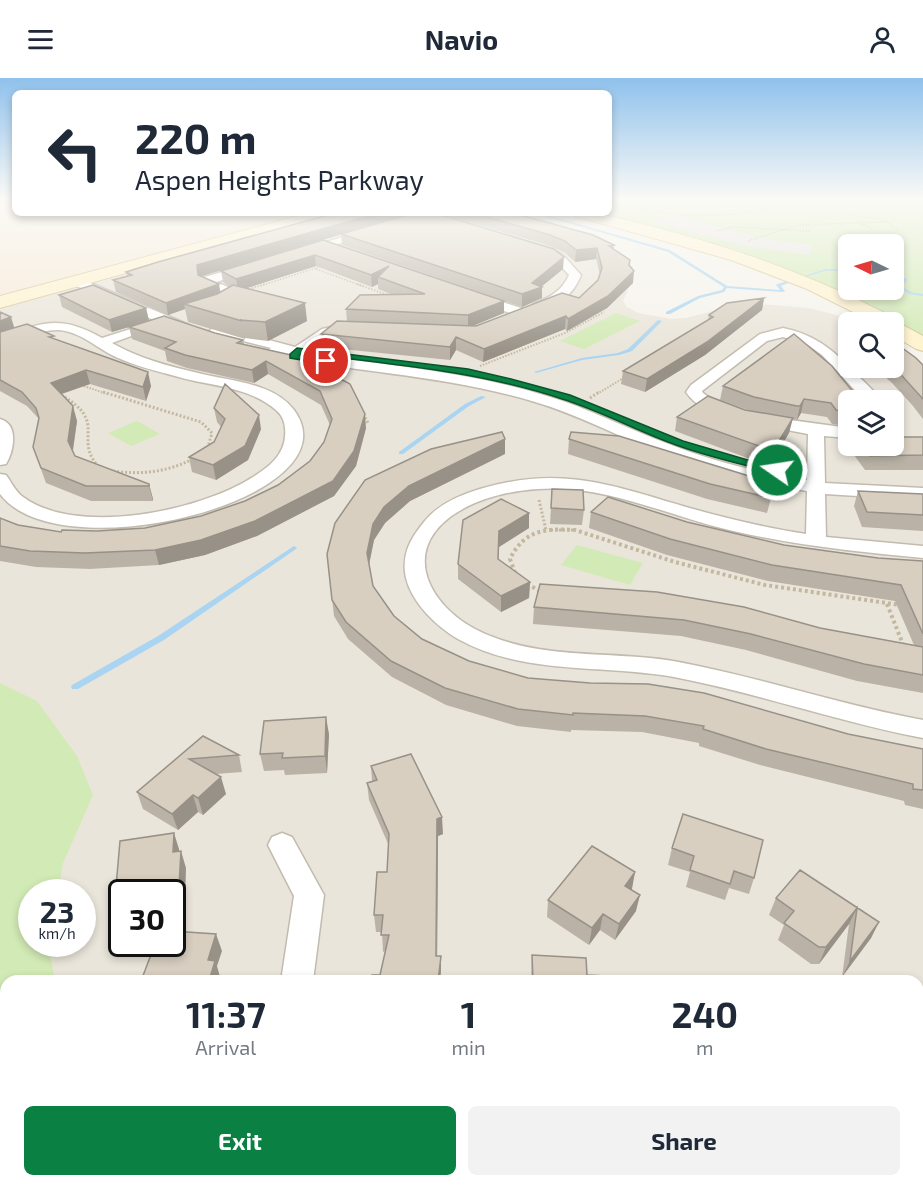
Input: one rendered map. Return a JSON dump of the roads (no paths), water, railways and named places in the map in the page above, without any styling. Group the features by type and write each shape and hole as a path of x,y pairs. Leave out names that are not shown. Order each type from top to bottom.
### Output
{"street":[{"path":"0,302 187,251"},
{"path":"292,255 306,251"},
{"path":"340,251 355,256"},
{"path":"500,322 555,300 572,284 575,275 569,264 559,256 543,251"},
{"path":"725,251 813,284 868,312"},
{"path":"207,309 233,297 231,293 205,281 259,265"},
{"path":"83,279 244,346 468,372 551,392 581,402 679,443 726,458 817,481 923,483"},
{"path":"460,292 522,313"},
{"path":"99,343 177,318"},
{"path":"0,341 57,326 66,326 124,355 191,377 269,396 284,408 294,424 294,445 282,464 259,483 200,509 150,520 102,522 73,520 42,513 21,504 6,492 0,479"},
{"path":"297,353 325,331 335,327 363,328"},
{"path":"838,432 758,420 704,403 696,397 694,392 696,388 764,338 779,333 812,340 850,374 864,390"},
{"path":"904,333 923,345"},
{"path":"297,353 462,379 540,398 574,409 662,448 722,467 876,492 923,494"},
{"path":"0,424 6,440 0,460"},
{"path":"816,430 816,542"},
{"path":"923,552 850,547 779,536 676,510 619,490 566,483 531,484 489,492 463,502 435,519 419,541 413,562 415,582 432,608 464,632 501,650 546,660 668,668 711,676 843,713 923,729"},
{"path":"282,845 309,895 298,975"}],"waterway":[{"path":"668,251 726,287"},
{"path":"806,276 825,270 838,270"},
{"path":"904,279 906,280 904,282"},
{"path":"726,287 783,291 778,285 791,281"},
{"path":"668,313 699,297 723,291 726,287"},
{"path":"904,289 910,293 923,295"},
{"path":"536,372 582,359 619,354 630,350 660,321"},
{"path":"401,453 467,405 483,397"},
{"path":"75,687 161,638 294,548"}]}
